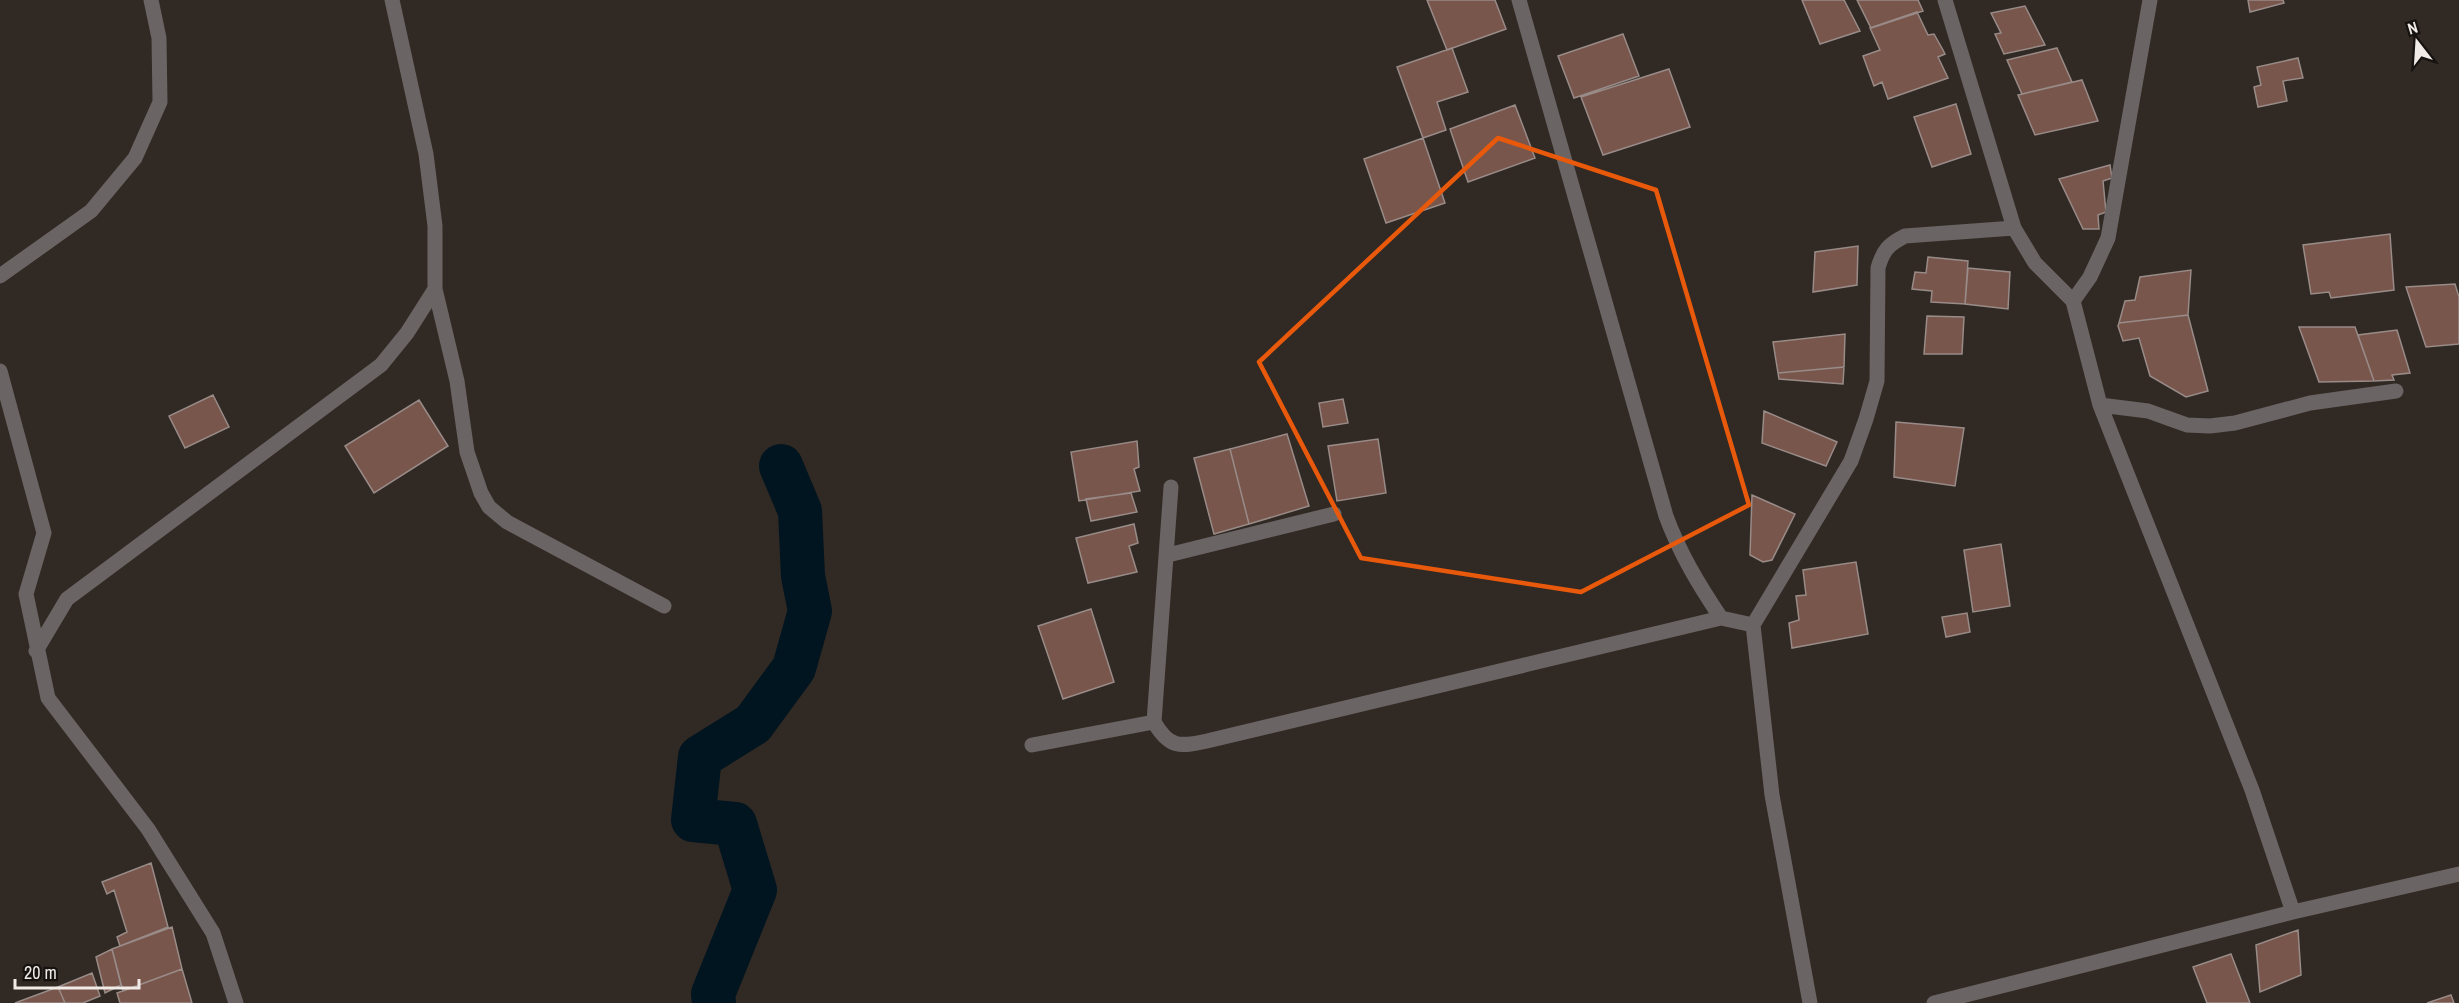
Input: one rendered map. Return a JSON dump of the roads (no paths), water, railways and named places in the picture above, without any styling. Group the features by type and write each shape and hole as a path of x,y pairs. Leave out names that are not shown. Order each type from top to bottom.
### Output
{"street":[{"path":"0,276 91,211 135,158 160,102 159,38 151,0"},
{"path":"392,0 426,154 435,226 435,289 457,381 467,452 481,493 489,507 507,522 664,606"},
{"path":"1519,0 1666,516 1679,550 1721,618"},
{"path":"1945,0 2014,228 2035,264 2073,301 2100,405 2252,790 2293,912"},
{"path":"2073,301 2090,277 2108,238 2150,0"},
{"path":"1810,1003 1772,795 1753,625 1851,461 1866,419 1877,381 1878,268 1882,254 1890,244 1905,236 2014,228"},
{"path":"36,651 67,599 381,365 407,333 435,289"},
{"path":"0,371 44,533 26,594 36,651 48,698 148,829 213,933 236,1003"},
{"path":"2100,405 2148,411 2187,425 2210,426 2235,423 2310,403 2396,392"},
{"path":"1171,487 1168,555 1154,722 1161,735 1173,744 1190,745 1721,618 1753,625"},
{"path":"1168,555 1334,514"},
{"path":"1032,746 1154,722"},
{"path":"1934,1003 2293,912 2459,874"}],"waterway":[{"path":"714,1003 713,994 755,890 735,824 693,820 700,757 753,724 794,668 810,611 803,576 800,511 781,466"}]}
